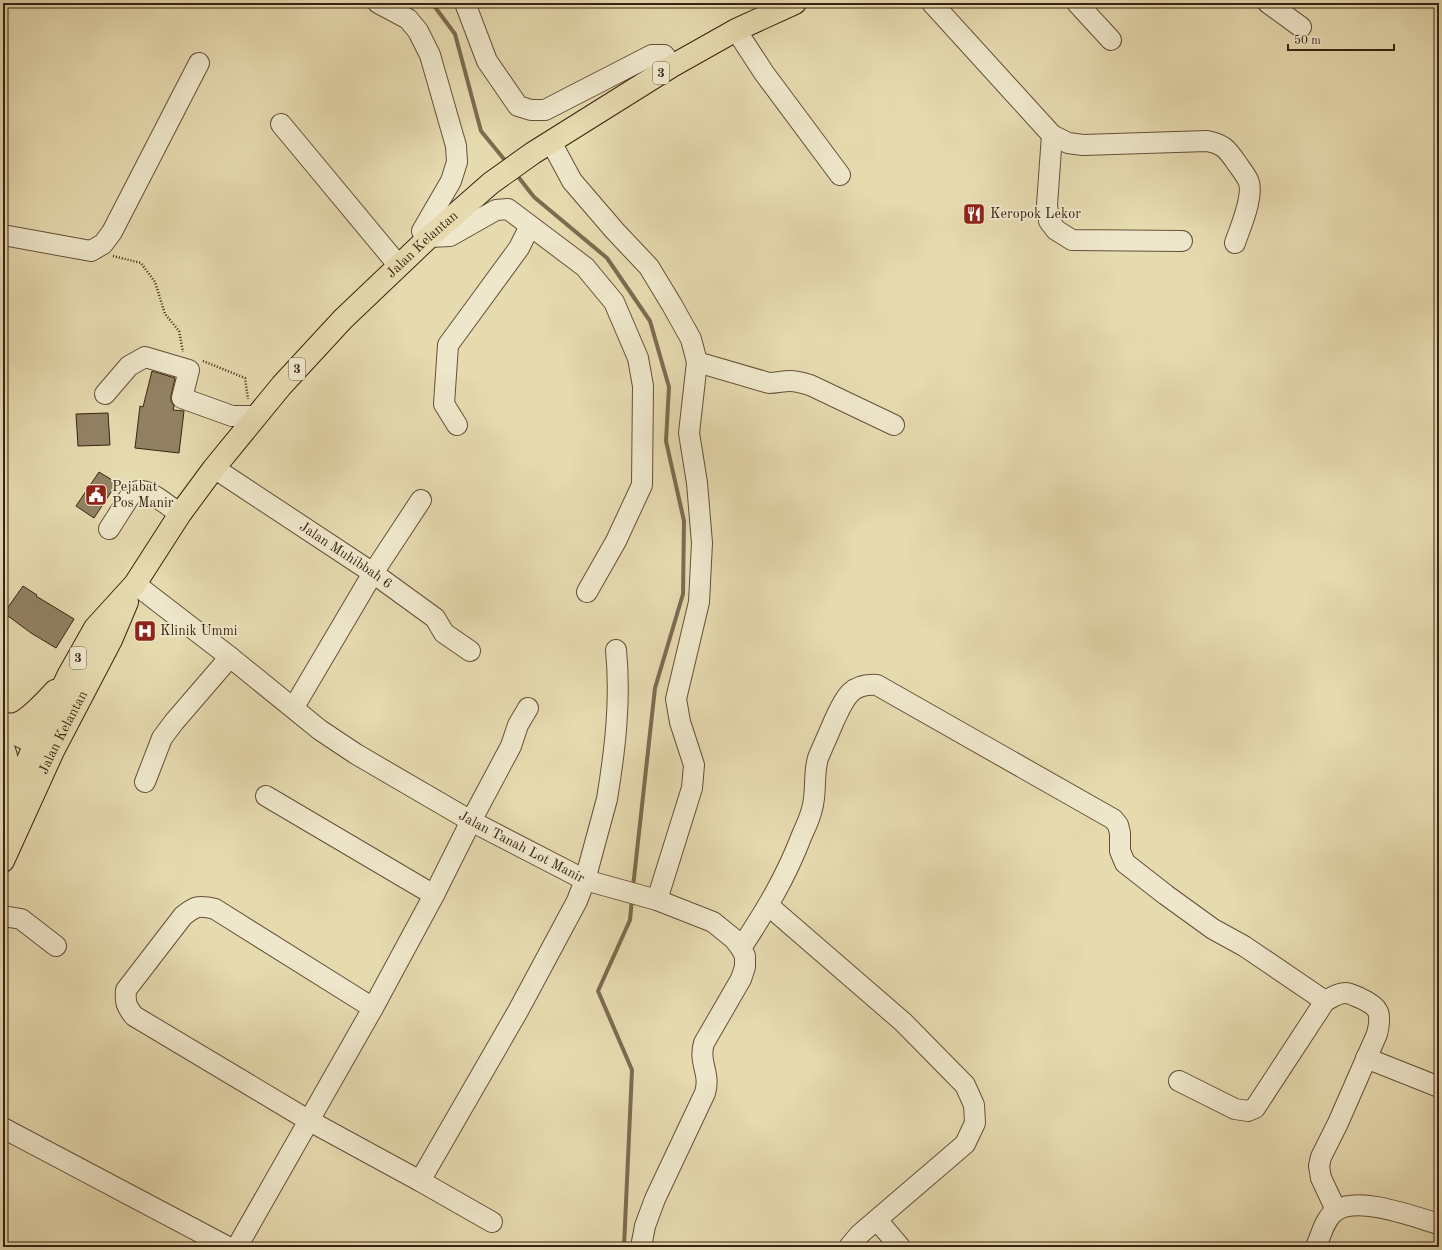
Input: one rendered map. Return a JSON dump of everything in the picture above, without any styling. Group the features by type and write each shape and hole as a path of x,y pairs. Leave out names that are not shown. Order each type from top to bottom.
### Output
{"main road":[{"name":"Jalan Kelantan","path":"3,819 42,752 111,640 135,584 180,514 214,468 256,416 282,385 343,319 490,183 542,147 672,66 736,30 795,3"},
{"name":"Jalan Kelantan","path":"3,861 68,676 95,628 135,584"},
{"path":"3,724 16,724 24,720 45,703 68,676"},
{"path":"3,728 42,752"},
{"path":"3,737 42,752"},
{"path":"3,748 7,756 8,768 3,792"}],"street":[{"path":"378,3 408,19 418,31 430,55 456,146 457,162 451,181 422,231 428,239 450,236 496,210 508,210 585,267 614,302 638,358 643,386 642,485 616,541 587,592"},
{"path":"465,3 487,61 518,106 531,110 545,110 652,55 664,55 672,66"},
{"path":"932,3 1052,135 1068,143 1083,145 1207,141 1218,143 1227,150 1249,181 1250,191 1249,201 1235,243"},
{"path":"1077,3 1111,40"},
{"path":"1268,3 1301,27"},
{"path":"736,30 764,73 840,175"},
{"path":"3,235 91,250 103,244 112,232 199,63"},
{"path":"281,124 399,266"},
{"path":"1052,135 1048,204 1049,221 1056,230 1072,240 1182,241"},
{"path":"542,147 615,231 649,267 691,339 698,362 689,433 697,483 702,543 699,602 676,699 680,722 694,765 692,788 651,898"},
{"path":"457,425 444,404 448,345 519,248 530,226"},
{"path":"105,394 129,366 146,357 189,370 182,398 232,416 256,416"},
{"path":"698,362 769,383 788,381 805,383 894,425"},
{"name":"Jalan Muhibbah 6","path":"214,468 373,572 435,618 444,633 470,651"},
{"path":"109,529 132,493 138,491 149,493 180,514"},
{"path":"294,707 373,572 421,500"},
{"name":"Jalan Tanah Lot Manir","path":"135,584 230,656 294,707 320,730 356,754 471,821 584,880 577,901 518,1011 420,1181"},
{"path":"616,650 618,718 609,785 607,799 584,880 651,898 713,922 738,943 745,956 745,967 741,979 704,1042 701,1052 707,1078 705,1093 655,1199 646,1226 642,1247"},
{"path":"145,782 162,738 230,656"},
{"path":"738,943 769,906 792,863 812,809 816,793 815,766 844,700 857,687 868,684 877,685 1113,819 1118,825 1120,833 1120,851 1125,863 1166,896 1213,929 1244,946 1325,1001"},
{"path":"237,1247 373,1008 434,895 511,746 518,725 528,708"},
{"path":"266,796 434,895"},
{"path":"373,1008 215,909 202,906 193,909 183,916 126,990 125,1000 128,1009 134,1016 308,1120 492,1222"},
{"path":"769,906 903,1022 965,1085 974,1105 975,1123 965,1144 860,1234 849,1247"},
{"path":"3,916 21,919 56,946"},
{"path":"1179,1081 1235,1109 1248,1111 1255,1108 1325,1001 1336,995 1345,993 1351,994 1373,1004 1378,1012 1380,1022 1377,1034 1338,1123 1321,1157 1319,1166 1321,1178 1336,1210"},
{"path":"1366,1058 1439,1087"},
{"path":"3,1128 201,1241 228,1247"},
{"path":"1316,1247 1327,1221 1336,1210 1348,1206 1364,1205 1381,1208 1439,1224"},
{"path":"877,1220 900,1247"}],"path":[{"path":"91,250 141,263 155,282 165,314 179,331 183,354"},
{"path":"197,359 245,378 248,402 256,416"}],"building":[{"path":"152,371 175,378 171,396 171,401 174,406 173,410 184,411 179,453 135,448 140,406 143,407"},
{"path":"108,413 110,445 78,446 76,414"},
{"name":"Pejabat Pos Manir","path":"99,472 117,483 94,518 76,506"},
{"path":"23,586 37,595 36,596 74,619 56,648 31,633 4,613"}],"waterway":[{"path":"432,3 455,34 481,131 508,164"},
{"path":"516,174 534,197 607,258 650,321 669,387 666,441 684,521 683,594 655,688 633,887"},
{"path":"624,1247 632,1070 598,991 630,920 632,898"}],"place":[{"name":"Keropok Lekor","path":"974,214"},
{"name":"Pejabat Pos Manir","path":"96,495"},
{"name":"Klinik Ummi","path":"145,631"}]}
